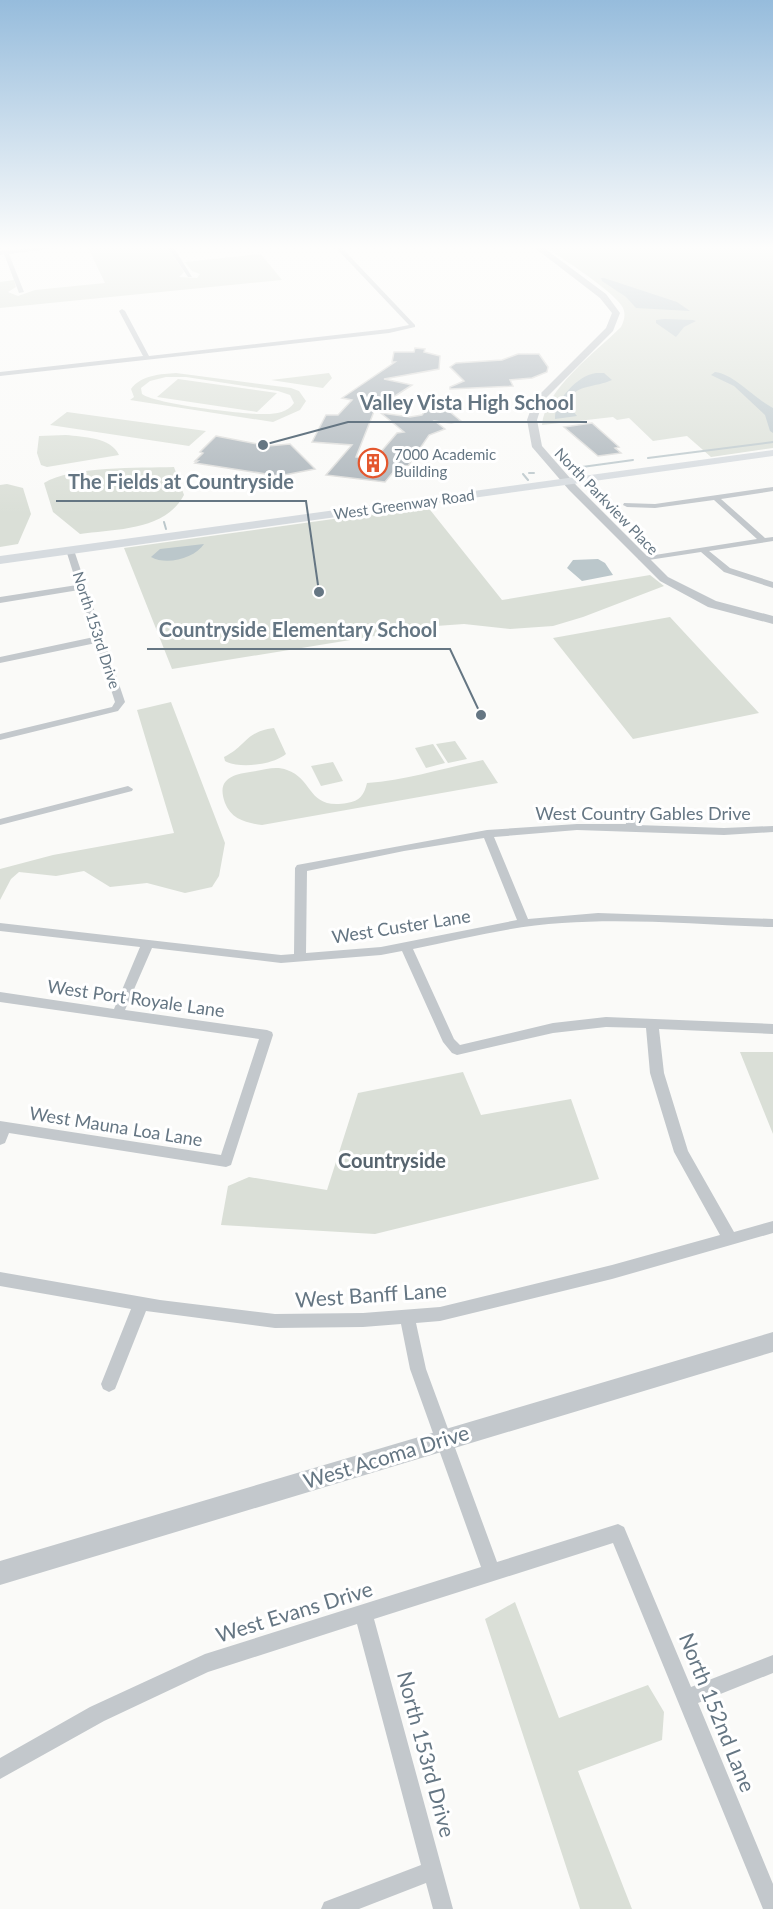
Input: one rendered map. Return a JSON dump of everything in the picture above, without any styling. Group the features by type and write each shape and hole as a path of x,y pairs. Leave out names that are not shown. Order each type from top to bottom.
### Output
{"main road":[{"name":"West Greenway Road","path":"0,560 773,453"}],"street":[{"path":"136,337 147,358"},
{"path":"0,374 330,337"},
{"name":"North Parkview Place","path":"602,337 548,389 534,410 532,430 537,447 567,482 664,579 700,599 724,608 773,620"},
{"path":"627,505 655,506 773,489"},
{"path":"715,497 768,540"},
{"path":"642,559 768,540"},
{"name":"North 153rd Drive","path":"0,737 115,709 120,702 70,550"},
{"path":"703,550 727,570 773,585"},
{"path":"0,600 82,587"},
{"path":"0,660 100,639"},
{"path":"0,822 128,789"},
{"path":"629,810 632,828"},
{"name":"West Country Gables Drive","path":"300,958 301,868 487,833 578,826 738,832 773,829"},
{"path":"487,833 524,923"},
{"name":"West Custer Lane","path":"0,927 265,958 300,958 359,954 406,947 524,923 598,917 773,923"},
{"path":"118,1013 147,945"},
{"path":"406,947 449,1042 457,1050 552,1028 606,1022 773,1029"},
{"name":"West Port Royale Lane","path":"0,997 267,1035 226,1161"},
{"path":"652,1023 657,1073 681,1152 730,1239"},
{"name":"West Mauna Loa Lane","path":"2,1131 226,1161"},
{"name":"West Banff Lane","path":"0,1280 141,1304 275,1321 406,1317 440,1314 612,1272 773,1227"},
{"path":"109,1384 141,1304"},
{"path":"406,1317 418,1369 492,1572"},
{"name":"West Acoma Drive","path":"0,1572 773,1342"},
{"name":"West Evans Drive","path":"0,1769 98,1714 205,1663 618,1533"},
{"name":"North 152nd Lane","path":"618,1533 773,1909"},
{"name":"North 153rd Drive","path":"363,1613 443,1909"},
{"path":"687,1698 773,1664"},
{"path":"331,1909 434,1870"}],"shaded area":[{"path":"610,337 773,337 773,448 711,457 687,436 653,441 629,418 617,420 613,417 542,425 545,411 552,398"},
{"path":"715,372 730,377 773,408 773,433 770,431 765,415 734,386 711,375"},
{"path":"176,373 291,388 299,391 306,401 300,410 273,422 130,400 134,397 131,389 140,381 152,376","holes":["166,377 186,377 278,391 290,395 294,403 282,412 256,414 182,405 142,394 141,388 150,381"]},
{"path":"329,373 332,378 323,388 271,380"},
{"path":"604,373 612,380 576,392 566,402 577,416 555,419 558,404 568,390 582,378"},
{"path":"178,379 277,393 257,412 157,397"},
{"path":"67,412 206,431 189,446 50,425"},
{"path":"66,435 103,441 115,449 119,455 47,467 41,465 37,453 39,436"},
{"path":"174,467 184,495 176,507 165,516 152,522 108,531 80,534 53,512 44,483 71,473 125,468"},
{"path":"7,484 23,488 31,514 18,544 0,547 0,485"},
{"path":"427,506 502,600 650,575 664,586 553,626 510,629 464,624 436,626 172,669 124,548"},
{"path":"204,544 187,557 172,561 151,557 160,549"},
{"path":"598,559 605,563 613,575 582,581 567,568 573,560"},
{"path":"670,617 759,713 633,739 553,638"},
{"path":"171,702 225,843 219,876 212,887 185,893 147,883 110,887 84,871 56,876 19,872 11,879 0,900 0,869 53,855 174,833 137,710"},
{"path":"274,728 286,754 273,761 256,765 239,765 225,761 224,757 251,736"},
{"path":"455,741 467,759 448,763 436,744"},
{"path":"433,744 445,763 426,768 415,748"},
{"path":"483,760 498,783 262,825 245,821 231,813 223,794 225,782 235,775 279,768 296,774 318,798 325,802 347,803 361,797 367,783 411,777"},
{"path":"333,762 343,781 321,786 311,766"},
{"path":"740,1052 773,1052 773,1134"},
{"path":"463,1072 481,1115 571,1099 599,1179 375,1234 221,1225 228,1186 249,1177 327,1190 358,1093"},
{"path":"515,1602 559,1718 648,1685 664,1712 662,1740 578,1771 632,1909 580,1909 485,1619"}],"building":[{"path":"415,348 425,349 424,352 440,356 439,369 384,379 412,385 375,409 356,457 374,460 397,433 404,432 381,413 410,417 422,415 430,405 439,403 461,421 451,423 435,421 445,429 429,435 408,466 399,465 385,482 326,475 352,445 312,442 326,415 338,415 352,400 342,398 395,362 392,362 394,352 414,352"},
{"path":"518,354 539,354 548,367 547,372 532,378 510,380 513,386 450,389 464,381 450,367 456,363 502,360"},
{"path":"592,423 619,447 615,448 621,453 598,456 564,427"},
{"path":"216,436 268,446 290,444 315,469 279,476 195,463 203,453 200,452"}],"waterway":[{"path":"648,458 773,442"},
{"path":"582,467 633,460"},
{"path":"529,473 534,473"},
{"path":"523,474 528,480"},
{"path":"164,522 166,529"}],"place":[{"name":"Valley Vista High School","path":"263,445"},
{"name":"7000 Academic Building","path":"373,463"},
{"name":"The Fields at Countryside","path":"319,592"},
{"name":"Countryside Elementary School","path":"481,715"}],"district":[{"name":"Countryside","path":"392,1160"}]}
